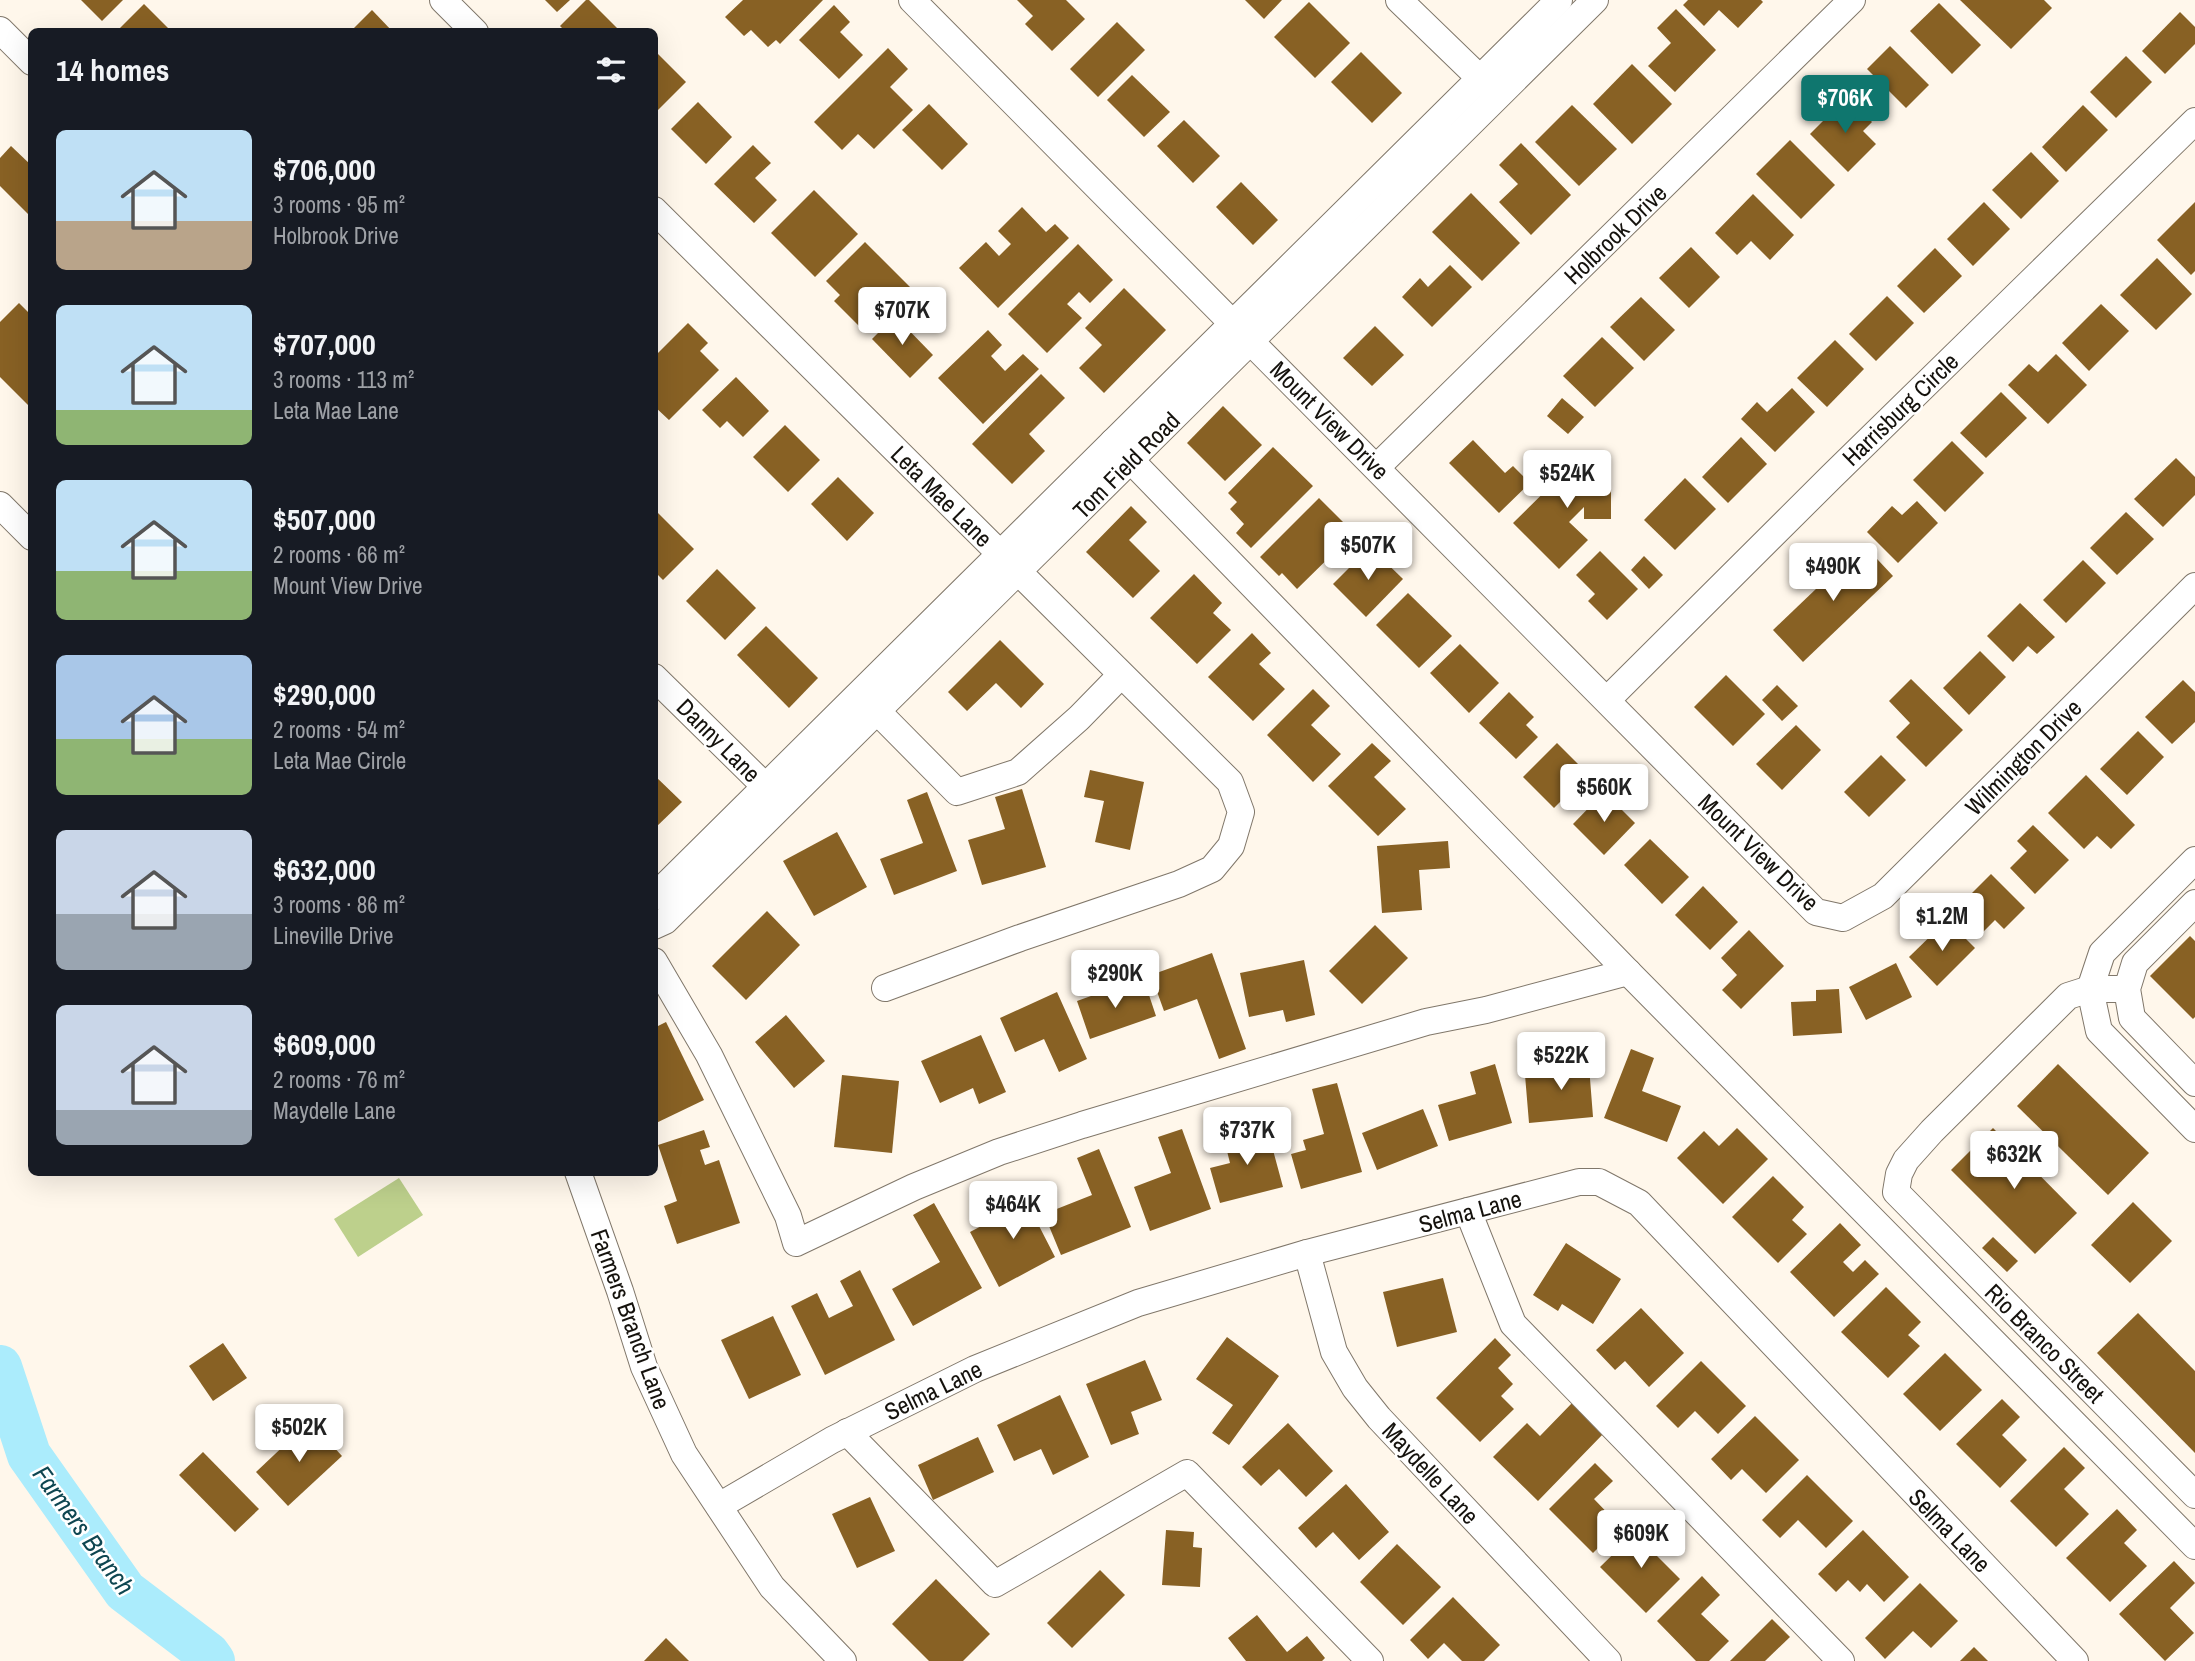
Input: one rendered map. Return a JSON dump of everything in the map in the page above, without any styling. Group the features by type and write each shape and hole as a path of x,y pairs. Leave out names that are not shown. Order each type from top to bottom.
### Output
{"street":[{"path":"443,0 471,28"},
{"name":"Mount View Drive","path":"912,0 1816,912 1843,918"},
{"path":"1399,0 1489,87"},
{"name":"Tom Field Road","path":"1489,87 1559,0"},
{"name":"Tom Field Road","path":"658,894 774,795 1489,87 1595,0"},
{"name":"Holbrook Drive","path":"1377,467 1852,0"},
{"path":"0,30 28,58"},
{"name":"Harrisburg Circle","path":"1607,700 1830,477 2191,133"},
{"name":"Leta Mae Lane","path":"658,214 1230,782 1241,812 1231,846 1212,869 1179,884 1020,938 885,988"},
{"path":"1122,451 1628,972 2195,1546"},
{"path":"0,505 28,533"},
{"name":"Wilmington Drive","path":"1843,918 1883,896 2195,586"},
{"path":"868,702 957,792 1018,772 1079,718 1121,675"},
{"name":"Danny Lane","path":"658,681 774,795"},
{"name":"Tom Field Road","path":"658,924 665,921 774,795"},
{"path":"2195,860 2102,953 2090,989 2099,1031 2195,1129"},
{"path":"2195,903 2134,963 2127,989 2132,1018 2195,1083"},
{"path":"658,968 709,1055 788,1216 796,1243 914,1187 999,1153 1070,1129 1426,1021 1486,1010 1628,972"},
{"path":"2090,989 2127,989"},
{"name":"Rio Branco Street","path":"2090,989 2068,996 1932,1131 1906,1160 1899,1174 1896,1192 2195,1494"},
{"name":"Farmers Branch Lane","path":"579,1176 644,1367 684,1454 772,1587 843,1661"},
{"name":"Selma Lane","path":"719,1506 847,1433 975,1369 1138,1303 1307,1253 1578,1182 1599,1182 1639,1203 2075,1661"},
{"path":"1468,1211 1513,1324 1841,1661"},
{"name":"Maydelle Lane","path":"1307,1253 1334,1352 1355,1388 1379,1418 1608,1661"},
{"path":"847,1433 995,1584 1187,1473 1370,1661"}],"green space":[{"path":"399,1178 423,1215 358,1257 334,1219"}],"building":[{"path":"81,0 123,0 102,21"},
{"path":"545,0 570,0 557,12"},
{"path":"589,0 617,28 562,28 560,26"},
{"path":"743,0 823,0 780,44 776,40 768,47 751,30 744,36 725,17"},
{"path":"1017,0 1066,0 1085,19 1052,51 1025,24 1033,16"},
{"path":"1245,0 1282,0 1264,19"},
{"path":"1688,0 1763,2 1738,28 1719,10 1704,26 1683,5"},
{"path":"1960,0 2044,0 2052,8 2011,49"},
{"path":"1309,2 1350,43 1315,78 1274,37"},
{"path":"1939,3 1981,45 1952,74 1910,31"},
{"path":"144,4 168,28 120,28"},
{"path":"834,5 850,22 840,32 863,55 839,79 799,40"},
{"path":"1676,9 1716,50 1675,92 1648,66 1671,43 1657,28"},
{"path":"372,10 389,28 354,28"},
{"path":"2180,12 2195,27 2195,44 2165,74 2142,51"},
{"path":"1117,22 1145,50 1098,97 1070,69"},
{"path":"1890,46 1929,85 1906,108 1867,69"},
{"path":"888,48 908,69 890,87 913,110 874,149 858,134 842,150 814,122"},
{"path":"1361,52 1402,93 1372,123 1331,82"},
{"path":"658,54 686,82 658,110"},
{"path":"2126,56 2152,82 2116,118 2090,92"},
{"path":"1632,64 1672,104 1632,144 1593,104"},
{"path":"1132,75 1170,112 1144,137 1107,100"},
{"path":"1847,97 1872,122 1863,131 1876,144 1848,172 1810,134"},
{"path":"698,102 732,137 706,164 671,129"},
{"path":"929,104 968,144 942,170 902,130"},
{"path":"1572,105 1617,149 1579,186 1535,142"},
{"path":"2083,105 2108,130 2066,172 2042,147"},
{"path":"1184,120 1220,156 1193,183 1157,146"},
{"path":"1790,140 1835,185 1801,219 1756,174"},
{"path":"1521,143 1571,195 1531,235 1499,202 1518,184 1499,165"},
{"path":"753,145 771,163 755,178 777,200 754,223 714,184"},
{"path":"11,146 28,162 28,214 0,186 0,158"},
{"path":"2031,152 2059,181 2021,219 1992,190"},
{"path":"1241,182 1278,220 1253,245 1216,207"},
{"path":"814,190 858,234 815,277 771,233"},
{"path":"1471,193 1520,243 1482,281 1432,232"},
{"path":"1753,194 1794,235 1770,260 1751,241 1737,255 1715,233"},
{"path":"1984,202 2010,229 1973,266 1947,239"},
{"path":"2195,202 2195,271 2191,275 2157,240"},
{"path":"1022,207 1046,232 1055,224 1069,238 998,308 959,268 986,242 999,256 1011,244 998,231"},
{"path":"865,242 911,288 866,333 834,301 840,295 826,281"},
{"path":"1078,244 1113,280 1090,303 1079,292 1067,304 1082,318 1047,353 1008,314"},
{"path":"1691,247 1720,277 1689,308 1659,278"},
{"path":"1935,248 1962,276 1924,313 1897,286"},
{"path":"2157,258 2192,294 2156,330 2120,295"},
{"path":"1450,265 1472,287 1432,327 1402,297 1420,278 1428,287"},
{"path":"1124,288 1166,330 1104,393 1079,368 1102,345 1085,328"},
{"path":"1887,296 1914,323 1876,361 1849,334"},
{"path":"1641,297 1675,330 1644,361 1610,327"},
{"path":"19,303 28,312 28,405 0,377 0,322"},
{"path":"2101,304 2129,331 2089,371 2062,343"},
{"path":"895,316 933,355 910,378 872,339"},
{"path":"688,323 708,343 700,351 719,370 669,420 658,410 658,353"},
{"path":"1375,326 1404,355 1372,386 1343,358"},
{"path":"988,330 1002,345 991,356 1005,371 1023,354 1039,369 983,424 938,378"},
{"path":"1602,337 1634,368 1595,407 1563,376"},
{"path":"1835,340 1864,369 1827,407 1797,378"},
{"path":"2056,354 2087,385 2048,424 2008,385 2029,364 2038,372"},
{"path":"1041,374 1065,398 1029,434 1045,451 1012,484 972,444"},
{"path":"736,377 769,411 743,437 727,421 720,428 702,410"},
{"path":"1792,388 1815,412 1775,452 1741,419 1757,402 1767,412"},
{"path":"2001,392 2027,418 1986,458 1960,433"},
{"path":"1562,398 1584,417 1568,434 1547,416"},
{"path":"1223,406 1262,445 1225,481 1187,443"},
{"path":"785,425 820,460 788,492 753,457"},
{"path":"1741,437 1767,464 1728,503 1702,477"},
{"path":"1473,440 1505,473 1513,466 1530,483 1499,513 1449,463"},
{"path":"1952,441 1984,473 1945,512 1913,480"},
{"path":"1273,447 1313,486 1251,548 1236,533 1244,524 1230,509 1237,502 1228,493"},
{"path":"1584,453 1611,480 1611,519 1584,519 1584,507 1569,522 1588,540 1559,569 1513,523"},
{"path":"2176,458 2195,477 2195,495 2163,527 2134,499"},
{"path":"838,477 874,513 847,541 811,504"},
{"path":"1685,478 1716,509 1675,550 1644,520"},
{"path":"1319,498 1354,533 1297,589 1282,573 1279,576 1260,557"},
{"path":"1917,501 1938,523 1898,563 1867,532 1892,506 1902,515"},
{"path":"1131,506 1147,522 1129,540 1160,571 1133,598 1086,552"},
{"path":"2126,512 2154,539 2117,575 2090,548"},
{"path":"658,513 694,549 663,580 658,575"},
{"path":"1863,544 1893,576 1803,662 1773,630"},
{"path":"1370,547 1403,579 1366,617 1333,584"},
{"path":"1600,551 1638,589 1607,620 1588,601 1595,594 1576,575"},
{"path":"1644,556 1663,575 1649,589 1631,570"},
{"path":"2083,560 2106,583 2066,623 2043,600"},
{"path":"717,569 756,608 725,640 686,601"},
{"path":"1194,574 1222,603 1213,613 1231,630 1197,664 1150,618"},
{"path":"1408,593 1452,636 1419,668 1376,625"},
{"path":"2020,603 2055,637 2037,654 2028,646 2013,662 1987,636"},
{"path":"766,626 818,678 789,708 737,655"},
{"path":"1252,633 1271,653 1259,664 1285,689 1253,721 1208,677"},
{"path":"1000,640 1044,684 1021,708 996,683 967,711 948,692"},
{"path":"1460,644 1499,683 1469,713 1430,673"},
{"path":"1980,651 2006,677 1969,715 1943,688"},
{"path":"1726,675 1765,714 1733,746 1694,707"},
{"path":"1911,679 1963,730 1926,767 1896,737 1910,723 1889,701"},
{"path":"2183,680 2195,692 2195,722 2172,744 2145,717"},
{"path":"1777,685 1798,706 1782,721 1762,700"},
{"path":"1313,689 1330,706 1311,725 1341,754 1313,782 1267,735"},
{"path":"1509,692 1534,717 1526,725 1538,737 1516,759 1479,723"},
{"path":"1796,725 1821,750 1782,790 1756,764"},
{"path":"2138,731 2164,757 2127,795 2100,769"},
{"path":"1372,743 1391,761 1374,777 1406,809 1378,836 1328,786"},
{"path":"1557,743 1588,774 1554,808 1523,777"},
{"path":"1881,755 1906,780 1869,817 1844,792"},
{"path":"1090,770 1144,782 1130,850 1095,842 1104,801 1084,797"},
{"path":"2086,775 2135,825 2111,849 2097,836 2084,849 2048,813"},
{"path":"658,779 682,802 658,825"},
{"path":"1022,789 1046,867 982,885 968,840 1005,829 995,797"},
{"path":"927,792 957,871 894,895 880,859 923,843 907,800"},
{"path":"1604,792 1635,823 1604,855 1573,824"},
{"path":"2033,825 2069,860 2035,894 2010,868 2027,851 2017,841"},
{"path":"837,832 867,887 814,916 783,861"},
{"path":"1650,839 1689,877 1662,904 1624,865"},
{"path":"1448,841 1450,868 1419,870 1422,910 1382,913 1377,846"},
{"path":"1991,874 2025,908 2004,929 1995,920 1981,934 1956,909"},
{"path":"1703,886 1738,922 1710,950 1675,915"},
{"path":"767,911 800,945 746,1000 712,966"},
{"path":"1947,920 1975,948 1937,986 1909,957"},
{"path":"1375,925 1408,958 1362,1004 1329,971"},
{"path":"1749,930 1784,966 1741,1009 1722,990 1737,975 1721,958"},
{"path":"2190,936 2195,941 2193,1019 2150,976"},
{"path":"1212,953 1246,1049 1219,1059 1197,999 1164,1011 1151,975"},
{"path":"1304,960 1315,1015 1286,1022 1283,1010 1249,1017 1240,973"},
{"path":"1896,963 1912,997 1866,1020 1849,987"},
{"path":"1130,982 1134,994 1147,989 1156,1016 1090,1039 1077,1001"},
{"path":"1839,989 1842,1033 1793,1036 1791,1002 1816,1001 1816,990"},
{"path":"1057,992 1087,1059 1059,1072 1044,1039 1015,1052 1000,1018"},
{"path":"786,1015 825,1061 794,1088 755,1042"},
{"path":"666,1022 704,1100 658,1122 658,1026"},
{"path":"981,1035 1006,1092 979,1104 973,1088 940,1103 921,1061"},
{"path":"1631,1049 1654,1058 1642,1091 1681,1106 1667,1142 1604,1118"},
{"path":"1588,1053 1593,1117 1529,1123 1525,1075 1563,1072 1562,1056"},
{"path":"1495,1064 1512,1123 1449,1141 1438,1105 1476,1094 1470,1072"},
{"path":"2058,1064 2149,1153 2108,1195 2017,1106"},
{"path":"842,1075 899,1081 892,1153 834,1147"},
{"path":"1337,1083 1362,1172 1301,1189 1291,1154 1306,1150 1303,1140 1324,1134 1312,1089"},
{"path":"1423,1109 1438,1146 1377,1170 1362,1133"},
{"path":"1267,1128 1283,1187 1220,1203 1210,1168 1230,1163 1224,1139"},
{"path":"1737,1128 1768,1159 1723,1204 1677,1158 1704,1131 1719,1146"},
{"path":"1993,1128 2077,1213 2035,1254 1951,1170"},
{"path":"1182,1129 1211,1209 1150,1231 1134,1187 1171,1173 1158,1137"},
{"path":"704,1130 710,1147 700,1150 705,1165 719,1160 740,1223 677,1244 664,1206 677,1201 658,1145"},
{"path":"1099,1149 1131,1227 1061,1255 1044,1214 1092,1195 1077,1158"},
{"path":"1773,1176 1804,1207 1792,1220 1807,1234 1778,1263 1732,1217"},
{"path":"1020,1189 1055,1257 999,1287 970,1232 1008,1212 1001,1199"},
{"path":"2133,1202 2172,1241 2130,1283 2091,1245"},
{"path":"934,1203 982,1288 913,1326 892,1289 940,1262 913,1215"},
{"path":"1840,1223 1861,1245 1843,1262 1853,1272 1865,1260 1879,1274 1834,1317 1790,1272"},
{"path":"1993,1237 2018,1261 2007,1272 1982,1248"},
{"path":"1566,1243 1621,1279 1593,1324 1562,1304 1558,1311 1533,1295"},
{"path":"860,1270 895,1340 825,1375 791,1306 817,1293 829,1318 853,1306 840,1281"},
{"path":"1443,1278 1457,1332 1397,1347 1383,1292"},
{"path":"1886,1287 1921,1322 1908,1335 1920,1346 1888,1378 1841,1332"},
{"path":"1641,1308 1684,1353 1649,1387 1625,1361 1615,1370 1596,1350"},
{"path":"2138,1313 2195,1371 2195,1453 2097,1353"},
{"path":"773,1316 801,1375 749,1399 721,1340"},
{"path":"1227,1337 1279,1376 1229,1445 1212,1433 1233,1405 1196,1379"},
{"path":"1495,1338 1511,1355 1498,1368 1513,1384 1501,1396 1514,1409 1480,1442 1436,1398"},
{"path":"223,1343 247,1378 213,1401 189,1366"},
{"path":"1945,1353 1982,1390 1940,1431 1903,1394"},
{"path":"1145,1360 1162,1400 1131,1412 1139,1434 1111,1445 1086,1384"},
{"path":"1701,1361 1746,1406 1718,1434 1695,1411 1678,1428 1656,1406"},
{"path":"1060,1395 1089,1457 1053,1475 1041,1449 1014,1461 997,1425"},
{"path":"2002,1399 2020,1417 2002,1435 2027,1460 2000,1488 1956,1444"},
{"path":"1573,1402 1604,1433 1538,1501 1493,1457 1527,1423 1540,1436"},
{"path":"1755,1416 1799,1460 1766,1493 1742,1469 1731,1480 1711,1459"},
{"path":"310,1421 342,1456 288,1506 256,1472"},
{"path":"1288,1423 1333,1471 1306,1497 1279,1469 1261,1486 1242,1467"},
{"path":"978,1437 994,1472 933,1500 918,1465"},
{"path":"2064,1447 2085,1468 2064,1489 2089,1514 2056,1547 2010,1501"},
{"path":"203,1452 259,1509 235,1532 179,1475"},
{"path":"1595,1463 1613,1481 1594,1499 1620,1526 1593,1553 1549,1509"},
{"path":"1807,1475 1853,1521 1826,1548 1798,1520 1780,1538 1762,1520"},
{"path":"1346,1484 1389,1532 1359,1560 1333,1532 1316,1548 1298,1528"},
{"path":"870,1497 895,1551 857,1568 832,1514"},
{"path":"2117,1509 2137,1530 2124,1543 2147,1566 2110,1602 2066,1558"},
{"path":"1644,1524 1663,1543 1653,1552 1680,1579 1646,1613 1600,1567"},
{"path":"1166,1530 1194,1532 1193,1547 1202,1548 1200,1587 1162,1585"},
{"path":"1863,1530 1909,1577 1884,1602 1867,1584 1860,1592 1848,1580 1836,1592 1818,1574"},
{"path":"1397,1544 1441,1587 1403,1625 1360,1582"},
{"path":"2174,1561 2195,1583 2170,1608 2194,1633 2165,1661 2119,1614"},
{"path":"1100,1570 1125,1595 1072,1648 1047,1623"},
{"path":"1702,1576 1720,1595 1701,1614 1729,1641 1709,1661 1696,1661 1657,1621"},
{"path":"936,1579 990,1634 963,1661 929,1661 892,1624"},
{"path":"1920,1583 1958,1621 1931,1648 1913,1631 1885,1659 1865,1638"},
{"path":"1453,1597 1500,1645 1484,1661 1462,1661 1444,1643 1428,1659 1410,1640"},
{"path":"1257,1615 1287,1652 1307,1636 1325,1658 1322,1661 1246,1661 1228,1638"},
{"path":"1772,1619 1790,1637 1765,1661 1730,1661"},
{"path":"666,1638 689,1661 644,1661"},
{"path":"1974,1647 1988,1661 1960,1661"}],"waterway":[{"name":"Farmers Branch","path":"0,1367 29,1455 125,1591 208,1654 213,1661"}]}
